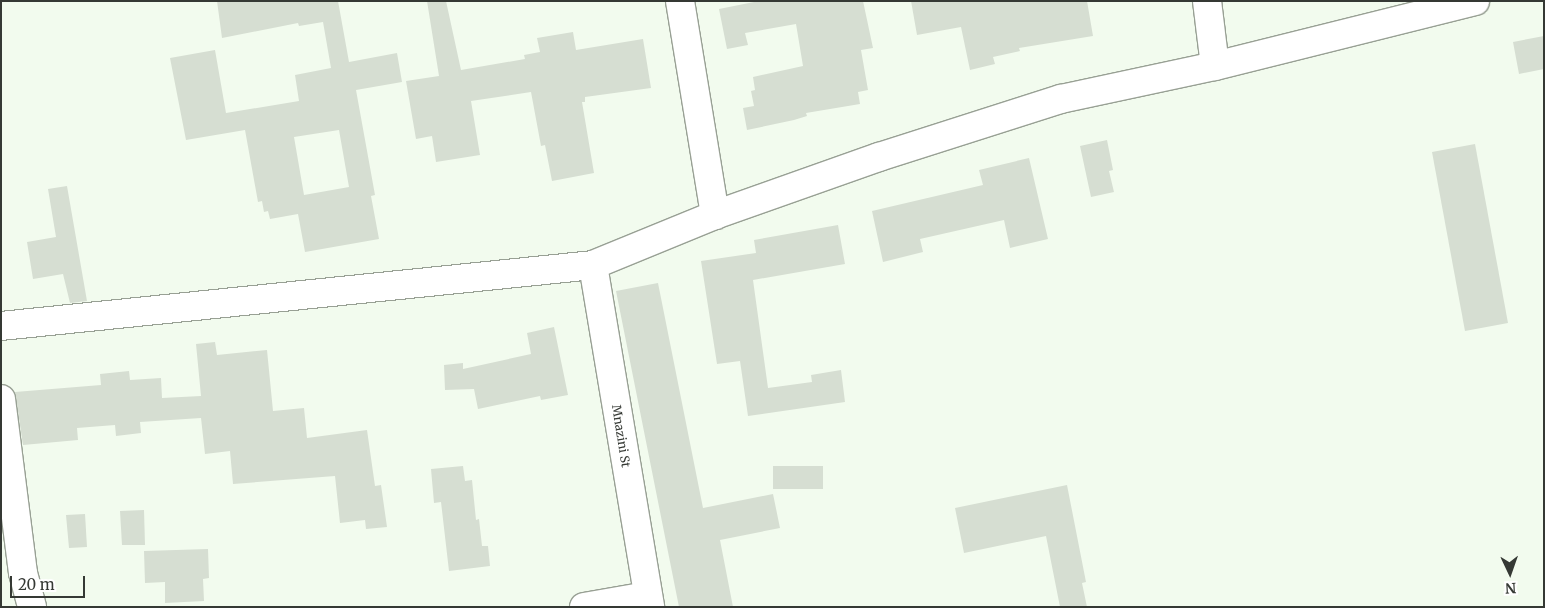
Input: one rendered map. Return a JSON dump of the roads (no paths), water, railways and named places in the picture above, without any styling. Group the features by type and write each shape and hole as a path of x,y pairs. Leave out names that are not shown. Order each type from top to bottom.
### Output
{"street":[{"path":"680,1 714,215"},
{"path":"1207,1 1215,66"},
{"path":"1,326 593,265 714,215 880,156 1061,99 1215,66 1475,1"},
{"name":"Mnazini St","path":"593,265 648,601"},
{"path":"1,399 24,572 32,607"},
{"path":"584,607 648,601"}]}
